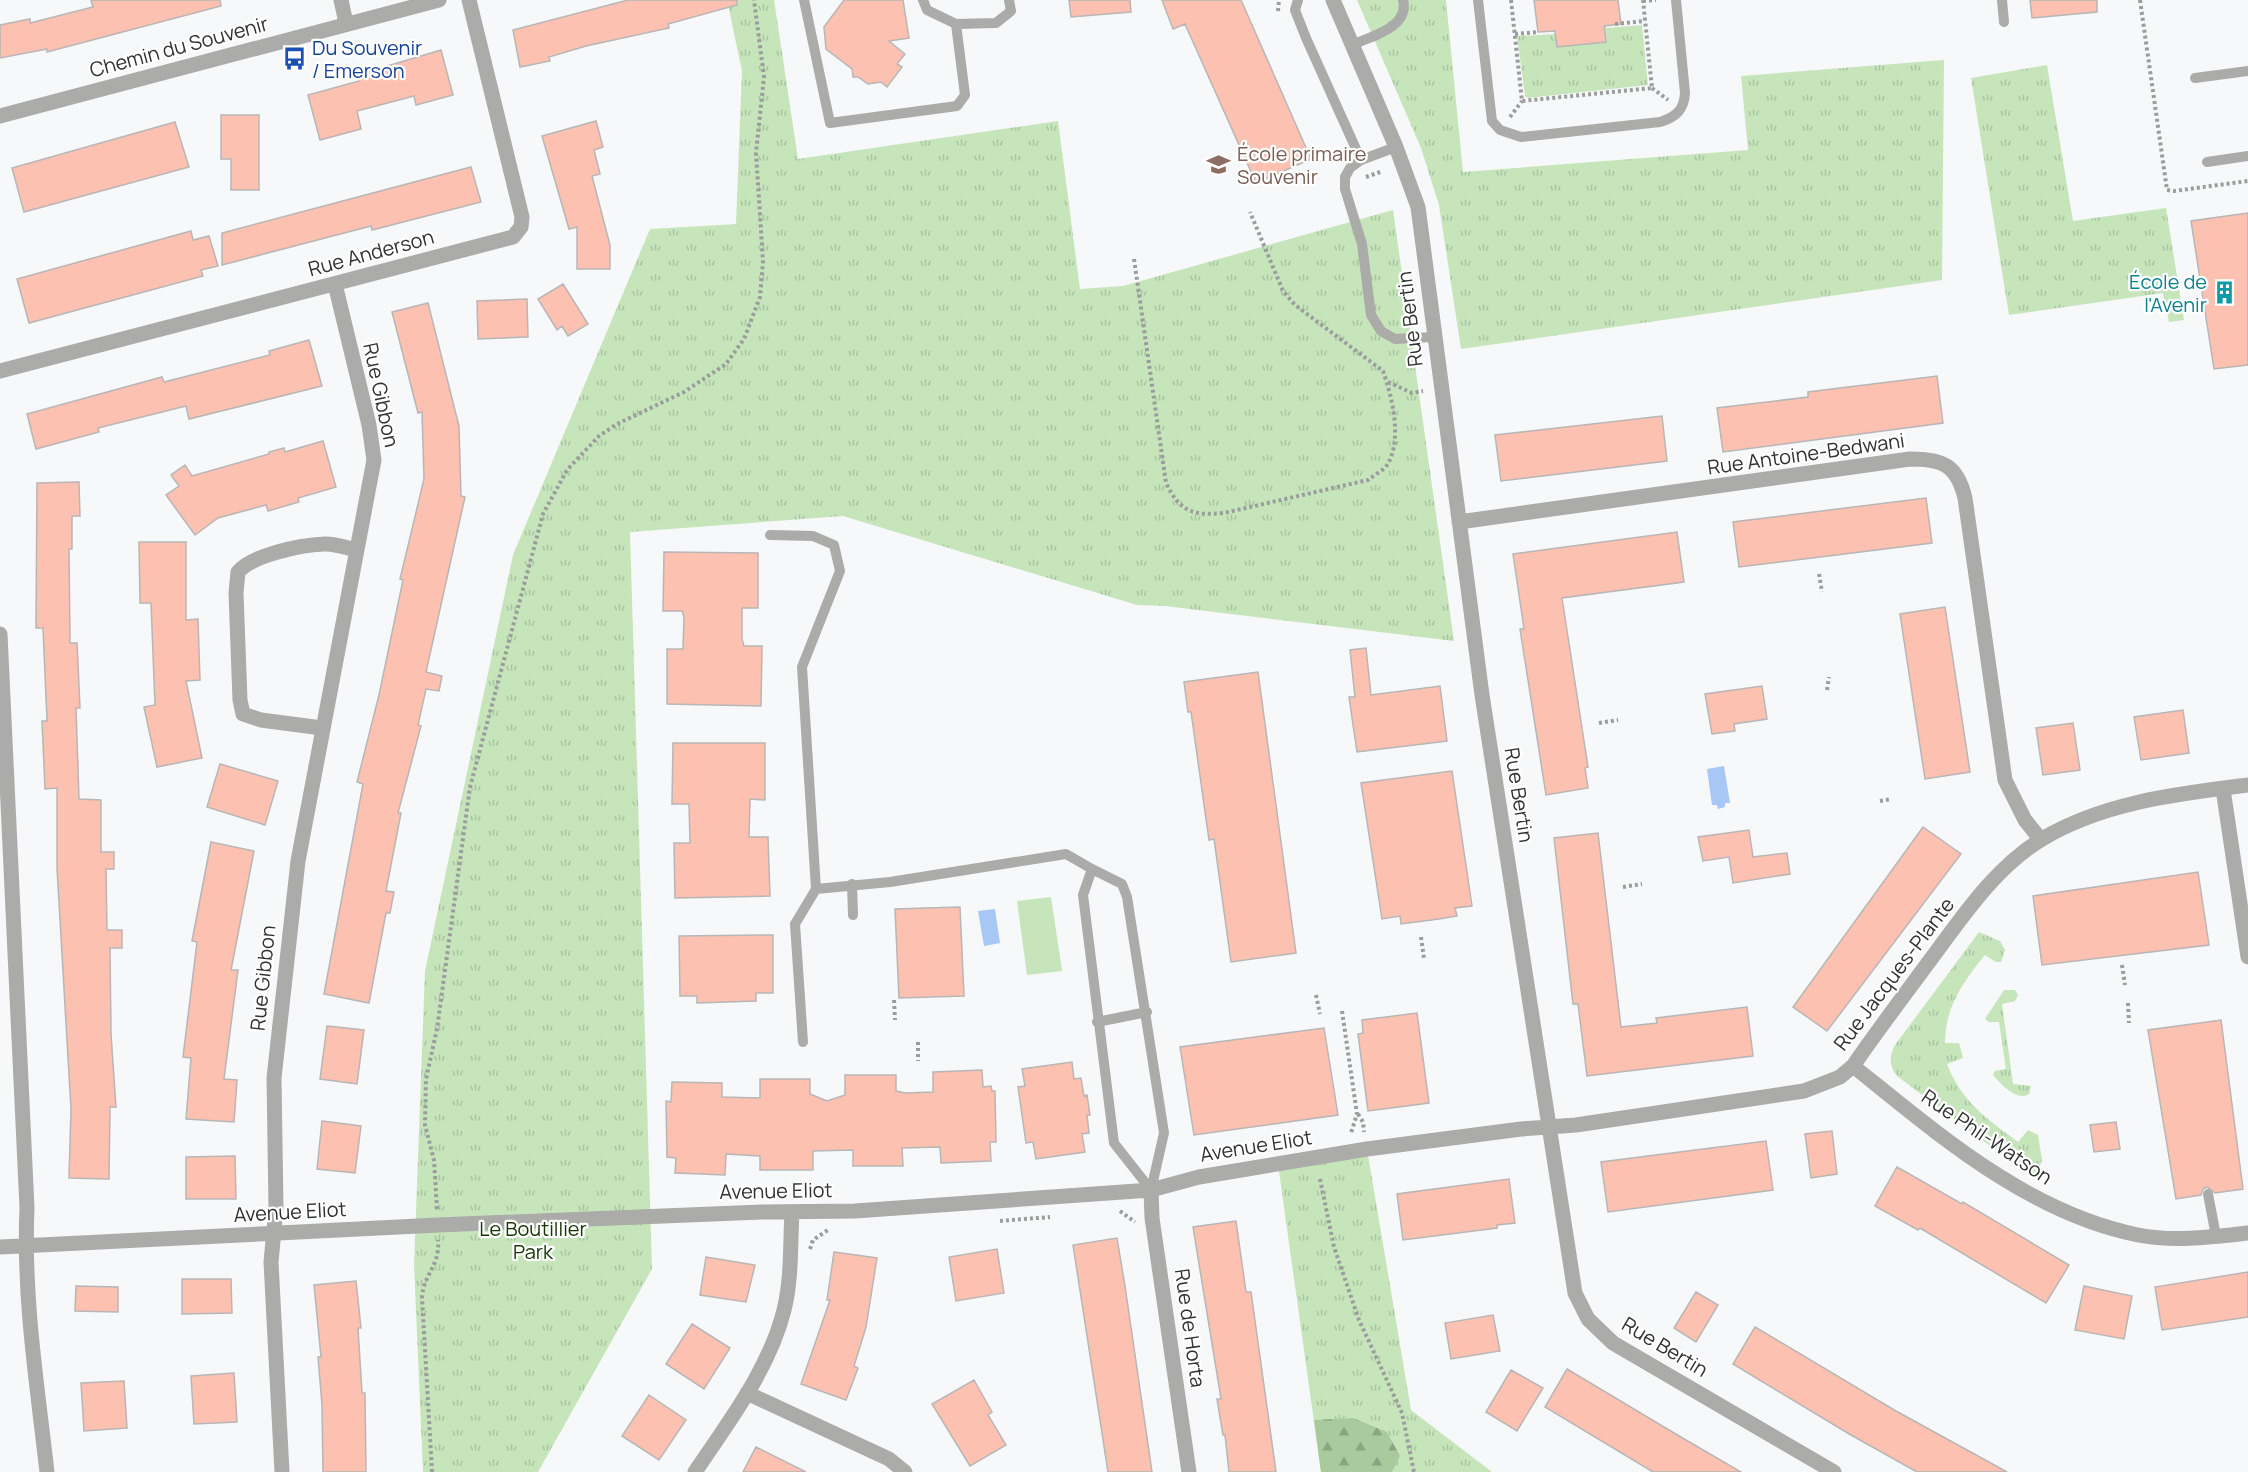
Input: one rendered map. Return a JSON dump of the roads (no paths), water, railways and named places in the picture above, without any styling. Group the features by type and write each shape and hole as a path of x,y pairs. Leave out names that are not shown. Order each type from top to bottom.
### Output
{"street":[{"path":"341,0 346,23"},
{"name":"Chemin du Souvenir","path":"0,116 439,0"},
{"name":"Rue Anderson","path":"0,371 513,237 521,227 522,217 469,0"},
{"name":"Rue Bertin","path":"1333,0 1396,147 1418,207 1433,337 1482,695 1571,1281 1580,1307 1588,1319 1613,1343 1834,1472"},
{"name":"Rue Gibbon","path":"282,1472 272,1279 273,1234 277,1199 274,1078 282,989 298,861 374,460 369,425 335,284"},
{"name":"Rue Antoine-Bedwani","path":"1459,522 1910,459 1932,459 1947,465 1960,479 1965,498 2005,780 2025,820 2041,840"},
{"path":"322,728 261,720 243,714 240,700 236,604 238,572 252,561 266,556 325,544 357,550"},
{"path":"0,634 32,1351 47,1472"},
{"name":"Rue Jacques-Plante","path":"1548,1128 1804,1091 1840,1077 1853,1066 1967,910 2012,863 2041,840 2099,814 2146,799 2248,785"},
{"path":"2223,789 2248,957"},
{"name":"Rue Phil-Watson","path":"1853,1066 1948,1139 2038,1199 2094,1223 2139,1235 2194,1239 2248,1233"},
{"name":"Avenue Eliot","path":"0,1247 472,1224 792,1213 1151,1190 1199,1177 1366,1149 1548,1128"},
{"name":"Rue de Horta","path":"1151,1190 1152,1218 1189,1472"},
{"path":"695,1472 747,1392 774,1343 784,1308 791,1266 792,1213"},
{"path":"747,1392 889,1459 905,1472"}],"lane":[{"path":"804,0 830,123 957,105 965,95 956,24"},
{"path":"923,0 927,10 956,24 996,22 1011,11 1009,0"},
{"path":"1298,0 1295,10 1306,38 1361,160"},
{"path":"1352,45 1386,30 1399,20 1405,7 1403,0"},
{"path":"1478,0 1492,121 1500,130 1515,136 1660,122 1676,115 1684,102 1685,93 1676,0"},
{"path":"2002,0 2004,22"},
{"path":"2195,78 2248,71"},
{"path":"1396,147 1361,160 1350,168 1345,183 1362,244 1371,315 1381,331 1395,339 1433,337"},
{"path":"2207,162 2248,156"},
{"path":"770,535 813,536 834,545 840,571 802,667 816,889 795,924 803,1042"},
{"path":"816,889 890,882 1066,854 1122,884 1147,1012 1164,1132 1151,1190"},
{"path":"1092,869 1083,895 1096,983 1097,1022 1114,1143 1151,1190"},
{"path":"852,884 853,915"},
{"path":"1097,1022 1147,1012"},
{"path":"2208,1194 2216,1236"}],"water":[{"path":"1724,766 1730,803 1725,803 1725,807 1718,809 1717,805 1712,805 1707,769"},
{"path":"995,909 1000,943 984,946 978,911"}],"place":[{"name":"Du Souvenir / Emerson","path":"294,59"},
{"name":"École primaire Souvenir","path":"1219,165"},
{"name":"École de l'Avenir","path":"2225,293"}],"park label":[{"name":"Le Boutillier Park","path":"533,1240"}]}
